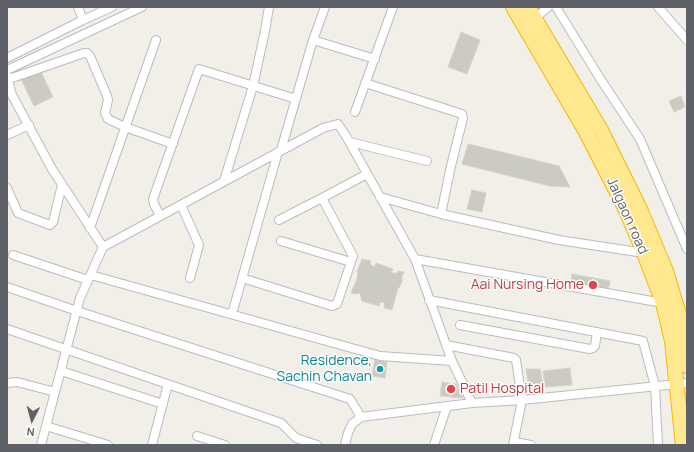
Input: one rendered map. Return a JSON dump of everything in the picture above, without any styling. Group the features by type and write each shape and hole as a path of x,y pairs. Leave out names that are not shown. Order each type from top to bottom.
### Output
{"highway":[{"name":"Jalgaon road","path":"513,7 530,18 601,130 640,209 666,271 682,324 687,366"},
{"name":"Jalgaon road","path":"530,18 626,210 663,303 682,383 683,445"}],"street":[{"path":"78,7 83,20"},
{"path":"7,58 112,7"},
{"path":"7,70 142,7"},
{"path":"224,181 253,86 269,7"},
{"path":"232,314 313,40 325,7"},
{"path":"355,112 394,7"},
{"path":"530,18 548,7"},
{"path":"556,7 601,80 640,139 687,249"},
{"path":"658,7 687,40"},
{"path":"90,228 156,40"},
{"path":"313,40 374,58"},
{"path":"103,247 52,169 12,95 8,77 87,53 90,56 107,96 106,117 126,127 173,144"},
{"path":"160,216 154,204 154,199 199,70 296,99"},
{"path":"366,83 462,114 463,118 441,214"},
{"path":"41,445 80,298 103,247 323,128 338,124 350,142 415,259 452,361 472,403"},
{"path":"7,135 28,125"},
{"path":"350,142 427,161"},
{"path":"279,220 367,174"},
{"path":"7,188 18,213 50,225 53,222 62,184"},
{"path":"380,197 441,214 558,240 644,253"},
{"path":"242,278 324,303 337,304 353,258 322,198"},
{"path":"181,204 199,245 190,278"},
{"path":"281,241 351,262"},
{"path":"13,255 89,277 232,314 380,356 452,361"},
{"path":"415,259 663,303"},
{"path":"7,287 350,399 361,417"},
{"path":"429,300 643,341 655,386 658,445"},
{"path":"460,325 590,349 595,346 597,332"},
{"path":"7,329 281,423 296,438 317,445"},
{"path":"446,345 514,358 516,360 522,400 514,444 531,445"},
{"path":"61,371 163,404"},
{"path":"7,383 17,382 56,392"},
{"path":"344,445 352,424 361,417 472,403 522,400 682,383"},
{"path":"152,445 168,384"},
{"path":"434,445 447,406"},
{"path":"46,426 108,445"},
{"path":"197,436 212,443 225,445"}],"building":[{"path":"461,32 480,40 467,74 448,67"},
{"path":"40,70 53,97 34,106 21,79"},
{"path":"681,96 685,107 674,112 669,101"},
{"path":"468,144 559,166 570,187 550,186 462,164"},
{"path":"472,190 486,193 482,212 467,209"},
{"path":"362,259 371,261 370,264 375,267 376,263 393,269 391,273 398,273 398,271 404,272 392,310 384,308 385,303 380,302 379,306 362,301 360,293 351,293 357,279 357,271"},
{"path":"572,274 610,281 608,291 571,285"},
{"name":"Residence, Sachin Chavan","path":"375,360 387,362 385,378 372,376"},
{"path":"570,368 572,385 545,387 543,371"},
{"path":"526,369 540,369 543,386 529,388"},
{"path":"442,382 456,384 463,398 440,396"}],"place":[{"name":"Aai Nursing Home","path":"593,285"},
{"name":"Residence, Sachin Chavan","path":"380,369"},
{"name":"Patil Hospital","path":"451,389"}]}
